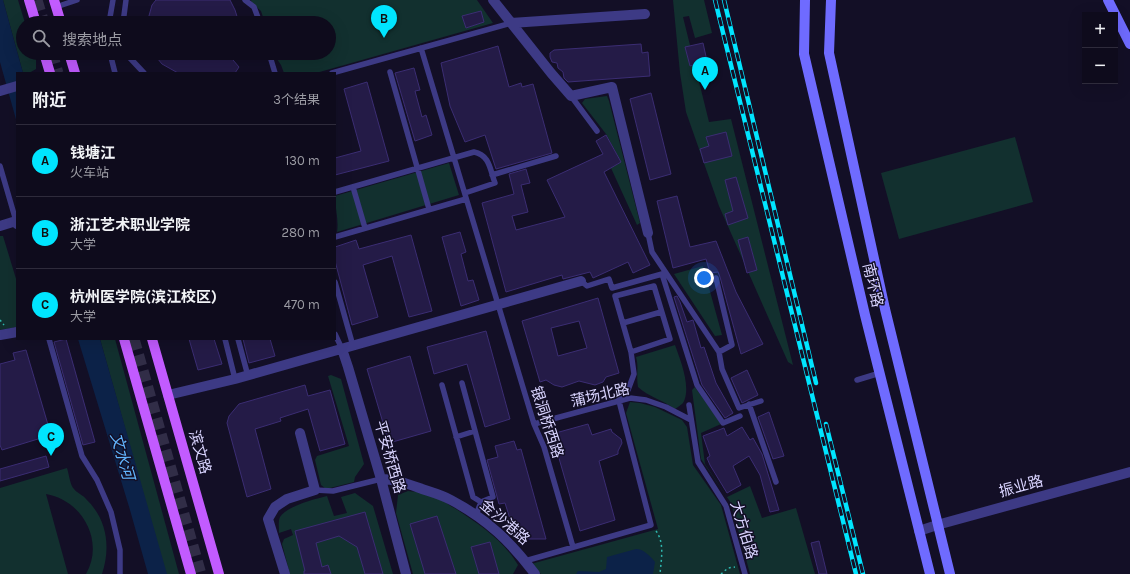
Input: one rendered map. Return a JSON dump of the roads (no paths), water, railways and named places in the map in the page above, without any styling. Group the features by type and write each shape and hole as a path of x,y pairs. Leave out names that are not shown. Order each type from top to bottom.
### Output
{"main road":[{"path":"29,0 34,16"},
{"name":"南环路","path":"805,0 804,54 865,315 930,574"},
{"name":"南环路","path":"831,0 829,53 886,316 950,574"},
{"path":"1108,0 1130,44"},
{"path":"55,3 59,16"},
{"path":"46,60 50,72"},
{"path":"72,60 75,72"},
{"path":"124,340 191,574"},
{"name":"滨文路","path":"152,340 219,574"}],"street":[{"path":"493,0 551,74 571,96 612,87 648,233"},
{"path":"511,23 645,14"},
{"path":"0,91 16,86"},
{"path":"0,226 16,222"},
{"path":"168,395 248,376 581,281"},
{"path":"0,335 16,332"},
{"name":"平安桥西路","path":"342,349 381,479 406,574"},
{"path":"285,574 268,519 275,507 287,499 315,490 300,432"},
{"name":"振业路","path":"920,531 937,524 1130,472"},
{"name":"金沙港路","path":"381,479 392,479 450,499 483,519 516,549 535,574"}],"lane":[{"path":"55,3 77,0"},
{"path":"110,16 113,0"},
{"path":"124,16 126,0"},
{"path":"245,0 254,7 257,16"},
{"path":"336,72 511,23"},
{"name":"银洞桥西路","path":"421,48 534,424 544,447 573,547"},
{"path":"112,60 115,72"},
{"path":"132,60 143,72"},
{"path":"271,60 275,72"},
{"path":"390,72 429,210"},
{"path":"571,96 597,132"},
{"path":"336,192 474,152 482,154 488,161 494,183 466,196 429,210 336,237"},
{"path":"492,175 556,156"},
{"path":"0,166 16,222"},
{"path":"353,187 365,228"},
{"path":"648,233 652,252 719,352 722,369 738,408 761,401"},
{"path":"581,281 587,286 609,280 612,288 662,274 697,385 724,423 740,416"},
{"path":"716,278 732,345 719,352"},
{"path":"336,286 353,346"},
{"path":"525,561 652,525 619,401 619,395 628,390 634,374 631,352 615,296 654,286 670,339 631,352"},
{"path":"623,323 661,312"},
{"path":"336,336 342,349"},
{"path":"49,340 82,456 97,480 111,512 120,550 120,574"},
{"path":"225,340 235,379"},
{"path":"238,340 248,376"},
{"path":"858,380 880,373"},
{"path":"462,383 493,497 481,502 476,515"},
{"path":"442,385 473,497 481,502"},
{"name":"蒲场北路","path":"534,424 630,398 646,400 666,407 691,420"},
{"path":"749,404 776,482"},
{"name":"大方伯路","path":"689,405 698,462 726,506 744,571"},
{"path":"456,437 475,431"},
{"path":"315,490 333,491 381,479"}],"water":[{"path":"0,0 3,0 16,47 16,60 19,60 23,72 16,72 16,119 0,62"},
{"name":"文水河","path":"78,340 100,340 167,574 148,574"},
{"path":"636,549 644,552 655,562 653,574 576,574 578,571 599,572 606,569 607,557"}],"tunnel":[{"path":"37,0 42,16"},
{"path":"54,60 58,72"},
{"path":"134,340 201,574"}],"railway":[{"path":"715,0 856,574"},
{"path":"724,0 816,383"},
{"path":"826,424 863,574"}],"place":[{"name":"浙江艺术职业学院","path":"384,38"},
{"name":"钱塘江","path":"705,90"},
{"name":"杭州医学院(滨江校区)","path":"51,456"}]}
